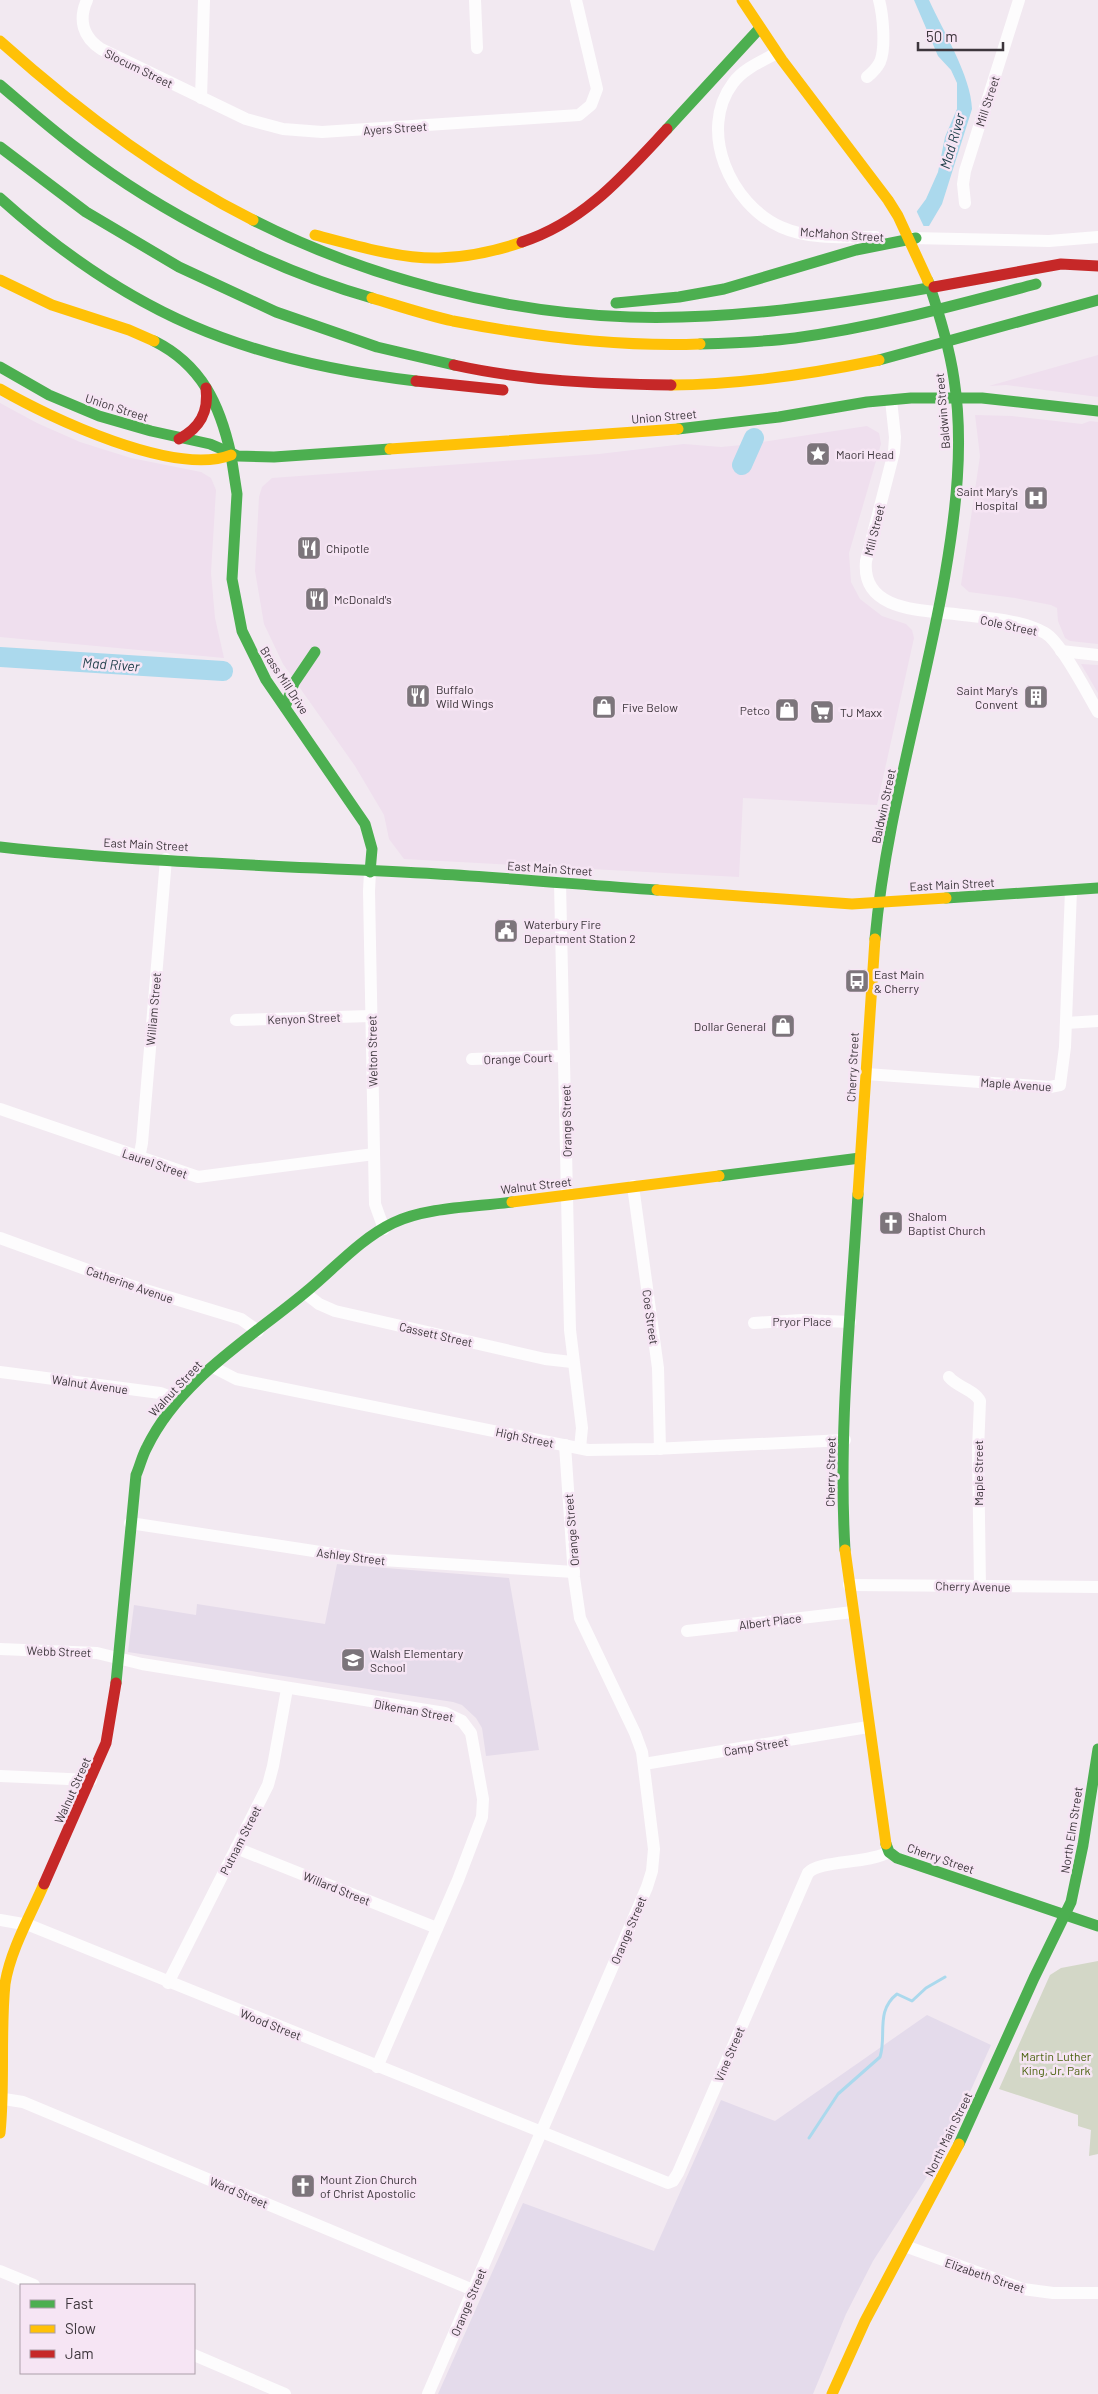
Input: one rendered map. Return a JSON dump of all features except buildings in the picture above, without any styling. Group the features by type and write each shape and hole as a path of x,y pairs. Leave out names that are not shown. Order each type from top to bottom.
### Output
{"main road":[{"name":"Baldwin Street","path":"742,0 777,53 897,214 916,251 938,308 954,378 959,421 959,456 954,531 884,864 878,903"},
{"path":"160,167 186,176 272,220 353,245 427,258 451,258 495,251 522,244 555,229 599,200 628,172 760,28"},
{"path":"0,41 81,112 160,167 253,221 310,247 418,284 530,309 610,316 725,315 866,299 1061,264 1098,268"},
{"path":"0,85 54,131 133,187 186,219 239,246 294,271 355,294 425,315 489,329 557,339 630,345 708,345 758,342 864,327 1051,281"},
{"path":"0,147 58,193 133,242 196,278 275,314 344,339 407,357 482,372 579,384 682,386 736,382 804,374 894,356 1098,300"},
{"path":"0,198 47,240 97,276 152,308 217,337 279,357 329,368 411,380 513,391"},
{"path":"510,303 525,301 615,303 700,294 746,284 856,250 916,238"},
{"path":"1070,276 1098,268"},
{"name":"Brass Mill Drive","path":"0,280 43,302 131,330 163,344 188,362 206,384 221,417 231,455 237,494 232,568 236,608 242,631 253,658 365,824 372,849 370,872"},
{"name":"Union Street","path":"0,367 34,388 78,409 125,425 179,439 213,445 231,455"},
{"path":"179,439 197,427 205,417 208,405 206,384"},
{"path":"554,392 579,384"},
{"name":"Union Street","path":"0,389 63,422 132,446 208,461 218,460 231,455 299,455 694,428 779,418 891,400 935,397 982,398 1098,411"},
{"path":"285,706 294,683 315,652"},
{"name":"East Main Street","path":"0,847 42,852 560,883 852,904 1098,888"},
{"name":"Cherry Street","path":"878,903 850,1322 843,1530 868,1728 885,1842 888,1852 897,1858 1065,1914"},
{"name":"Walnut Street","path":"0,2133 4,2099 2,2049 3,1987 10,1963 103,1752 110,1726 135,1483 142,1456 156,1430 179,1400 213,1367 304,1293 384,1229 402,1220 427,1213 860,1158"},
{"name":"North Elm Street","path":"1065,1914 1075,1887 1098,1749"},
{"path":"1065,1914 1098,1926"},
{"name":"North Main Street","path":"832,2394 857,2337 964,2136 1065,1914"}],"street":[{"name":"Slocum Street","path":"87,0 82,14 82,24 92,43 201,98"},
{"path":"201,98 204,0"},
{"path":"475,0 477,48"},
{"name":"Ayers Street","path":"201,98 228,112 266,125 322,132 572,116 586,111 591,105 595,98 596,79 576,0"},
{"path":"867,77 878,66 882,56 882,19 878,0"},
{"name":"Mill Street","path":"964,203 965,170 1019,0"},
{"name":"McMahon Street","path":"777,53 737,78 724,101 719,120 720,145 724,163 737,189 749,204 765,217 793,231 825,236 1049,241 1098,238"},
{"name":"Mill Street","path":"891,400 895,437 894,452 868,552 866,573 874,590 891,603 906,608 938,612"},
{"name":"Cole Street","path":"938,612 1035,628 1053,639 1098,712"},
{"path":"1061,651 1098,655"},
{"name":"William Street","path":"138,1158 142,1143 166,859"},
{"name":"Welton Street","path":"370,872 371,1016 376,1210 384,1229"},
{"name":"Orange Street","path":"560,883 572,1362 582,1428 580,1448"},
{"name":"Maple Avenue","path":"866,1074 1056,1087 1060,1085 1062,1080 1066,1023 1071,890"},
{"name":"Kenyon Street","path":"236,1020 371,1016"},
{"path":"1066,1023 1098,1021"},
{"name":"Orange Court","path":"472,1059 564,1056"},
{"name":"Laurel Street","path":"0,1110 138,1158 204,1178 374,1154"},
{"name":"Coe Street","path":"633,1186 658,1368 660,1449"},
{"name":"Catherine Avenue","path":"0,1238 129,1285 241,1319 258,1331"},
{"name":"Cassett Street","path":"304,1293 319,1304 335,1311 545,1359 572,1362"},
{"name":"Pryor Place","path":"754,1323 802,1320 850,1322"},
{"name":"High Street","path":"213,1367 236,1379 580,1448 608,1450 660,1449 845,1440"},
{"name":"Walnut Avenue","path":"0,1372 160,1393 179,1400"},
{"name":"Maple Street","path":"949,1377 959,1386 976,1395 980,1401 978,1450 980,1586"},
{"name":"Orange Street","path":"428,2394 652,1871 653,1840 644,1764 638,1740 582,1625 574,1572 565,1445"},
{"name":"Ashley Street","path":"130,1522 366,1559 574,1572"},
{"name":"Cherry Avenue","path":"849,1584 1098,1587"},
{"name":"Albert Place","path":"687,1631 853,1612"},
{"name":"Webb Street","path":"0,1649 97,1653 117,1657"},
{"name":"Dikeman Street","path":"117,1657 142,1664 287,1689 445,1713 460,1719 469,1728 473,1739 483,1810 473,1844 377,2067"},
{"name":"Putnam Street","path":"168,1983 271,1775 287,1689"},
{"name":"Camp Street","path":"644,1764 868,1728"},
{"path":"0,1776 91,1780"},
{"name":"Willard Street","path":"236,1848 437,1928"},
{"name":"Vine Street","path":"541,2133 664,2182 673,2181 808,1874 816,1867 872,1859 888,1852"},
{"name":"Wood Street","path":"0,1920 27,1924 168,1983 541,2133"},
{"name":"Ward Street","path":"4,2099 23,2102 473,2290"},
{"name":"Elizabeth Street","path":"905,2246 1023,2289 1053,2293 1098,2293"},
{"path":"0,2271 32,2284"},
{"path":"195,2355 284,2394"}],"shaded area":[{"path":"1098,355 1098,397 1006,385 989,386"},
{"path":"0,403 37,423 80,442 131,458 201,472 211,478 216,490 211,573 215,618 224,658 0,637"},
{"name":"Saint Mary's Hospital","path":"975,415 1012,416 1082,424 1090,421 1098,422 1098,644 1070,641 1065,638 1058,621 1057,608 1051,605 969,592 961,585 980,456"},
{"path":"867,426 879,433 881,444 849,553 851,582 860,599 882,616 906,624 912,630 914,638 877,805 743,798 739,877 404,859 389,839 384,815 355,766 283,664 264,624 255,571 259,497 262,487 272,478 599,454 684,444 721,447"},
{"path":"1081,664 1098,665 1098,693"},
{"name":"Walsh Elementary School","path":"337,1564 509,1578 539,1750 486,1756 482,1728 476,1718 462,1705 453,1702 128,1652 134,1605 196,1615 197,1604 325,1624"},
{"path":"927,2015 991,2045 957,2121 925,2180 873,2261 846,2314 813,2394 438,2394 523,2203 654,2251 721,2100 775,2121"}],"green space":[{"name":"Martin Luther King, Jr. Park","path":"1098,1961 1098,2154 1089,2156 1091,2130 1078,2126 1078,2115 999,2089 1050,1975 1061,1968"}],"water":[{"path":"914,0 929,0 962,68 967,82 972,109 942,204 929,226 906,226 926,199 938,172 945,137 957,109 957,83 951,70 938,56"}],"pier":[{"path":"916,210 925,229 906,229 904,225"}],"waterway":[{"name":"Mad River","path":"742,465 754,438"},
{"name":"Mad River","path":"0,657 223,671"},
{"path":"809,2138 838,2094 880,2057 884,2016 890,2001 897,1994 912,2001 926,1988 945,1977"}],"traffic: fast":[{"path":"667,129 760,28"},
{"path":"0,85 79,150 145,196 219,237 257,255 296,272 372,298"},
{"path":"0,147 86,212 179,267 276,312 377,347 454,365"},
{"path":"0,198 48,238 95,273 143,302 192,326 243,345 297,360 354,372 416,381"},
{"path":"253,220 297,241 342,259 437,289 485,300 582,314 630,317 744,314 859,300 934,287"},
{"path":"616,303 679,297 724,289 856,250 916,238"},
{"path":"875,939 880,893 896,802 945,575 955,502 958,453 957,403 949,354 928,281"},
{"path":"700,344 795,338 856,328 916,315 1036,284"},
{"path":"879,360 1098,300"},
{"path":"154,341 171,351 197,374 221,419 231,455"},
{"path":"0,367 49,395 99,416 151,431 210,444 238,456 274,457 390,449"},
{"path":"678,429 779,417 867,402 911,398 982,398 1098,411"},
{"path":"231,455 237,494 232,579 242,631 266,680 365,824 372,849 370,872"},
{"path":"285,707 294,683 315,652"},
{"path":"0,847 109,857 465,876 657,890"},
{"path":"946,898 1098,888"},
{"path":"719,1176 860,1158"},
{"path":"845,1550 843,1506 844,1417 858,1194"},
{"path":"116,1683 136,1475 147,1447 161,1423 178,1401 218,1361 307,1291 359,1245 381,1230 393,1223 420,1214 451,1208 512,1202"},
{"path":"959,2144 1034,1978 1071,1902 1083,1845 1098,1749"},
{"path":"886,1844 889,1852 897,1858 1098,1926"}],"traffic: slow":[{"path":"742,0 782,60 888,200 898,216 928,281"},
{"path":"0,41 59,92 121,139 185,182 253,220"},
{"path":"315,235 377,251 424,258 471,255 522,242"},
{"path":"0,280 52,305 129,330 154,341"},
{"path":"372,298 453,321 515,332 576,340 638,344 700,344"},
{"path":"671,385 775,378 879,360"},
{"path":"0,389 49,415 113,441 146,451 178,458 207,460 231,455"},
{"path":"390,449 678,429"},
{"path":"657,890 852,904 946,898"},
{"path":"858,1194 875,939"},
{"path":"512,1202 719,1176"},
{"path":"845,1550 886,1844"},
{"path":"0,2133 5,1984 16,1946 44,1884"},
{"path":"832,2394 865,2321 959,2144"}],"traffic: jam":[{"path":"522,242 544,233 584,210 619,180 667,129"},
{"path":"934,287 1061,264 1098,266"},
{"path":"454,365 508,375 562,381 671,385"},
{"path":"416,381 503,390"},
{"path":"179,439 192,430 202,418 206,405 206,388"},
{"path":"44,1884 106,1743 116,1683"}],"place":[{"name":"Maori Head","path":"818,454"},
{"name":"Saint Mary's Hospital","path":"1036,498"},
{"name":"Chipotle","path":"309,548"},
{"name":"McDonald's","path":"317,599"},
{"name":"Buffalo Wild Wings","path":"418,696"},
{"name":"Saint Mary's Convent","path":"1036,697"},
{"name":"Five Below","path":"604,707"},
{"name":"Petco","path":"787,710"},
{"name":"TJ Maxx","path":"822,712"},
{"name":"Waterbury Fire Department Station 2","path":"506,931"},
{"name":"East Main & Cherry","path":"857,981"},
{"name":"Dollar General","path":"783,1026"},
{"name":"Shalom Baptist Church","path":"891,1223"},
{"name":"Walsh Elementary School","path":"353,1660"},
{"name":"Mount Zion Church of Christ Apostolic","path":"303,2186"}]}
